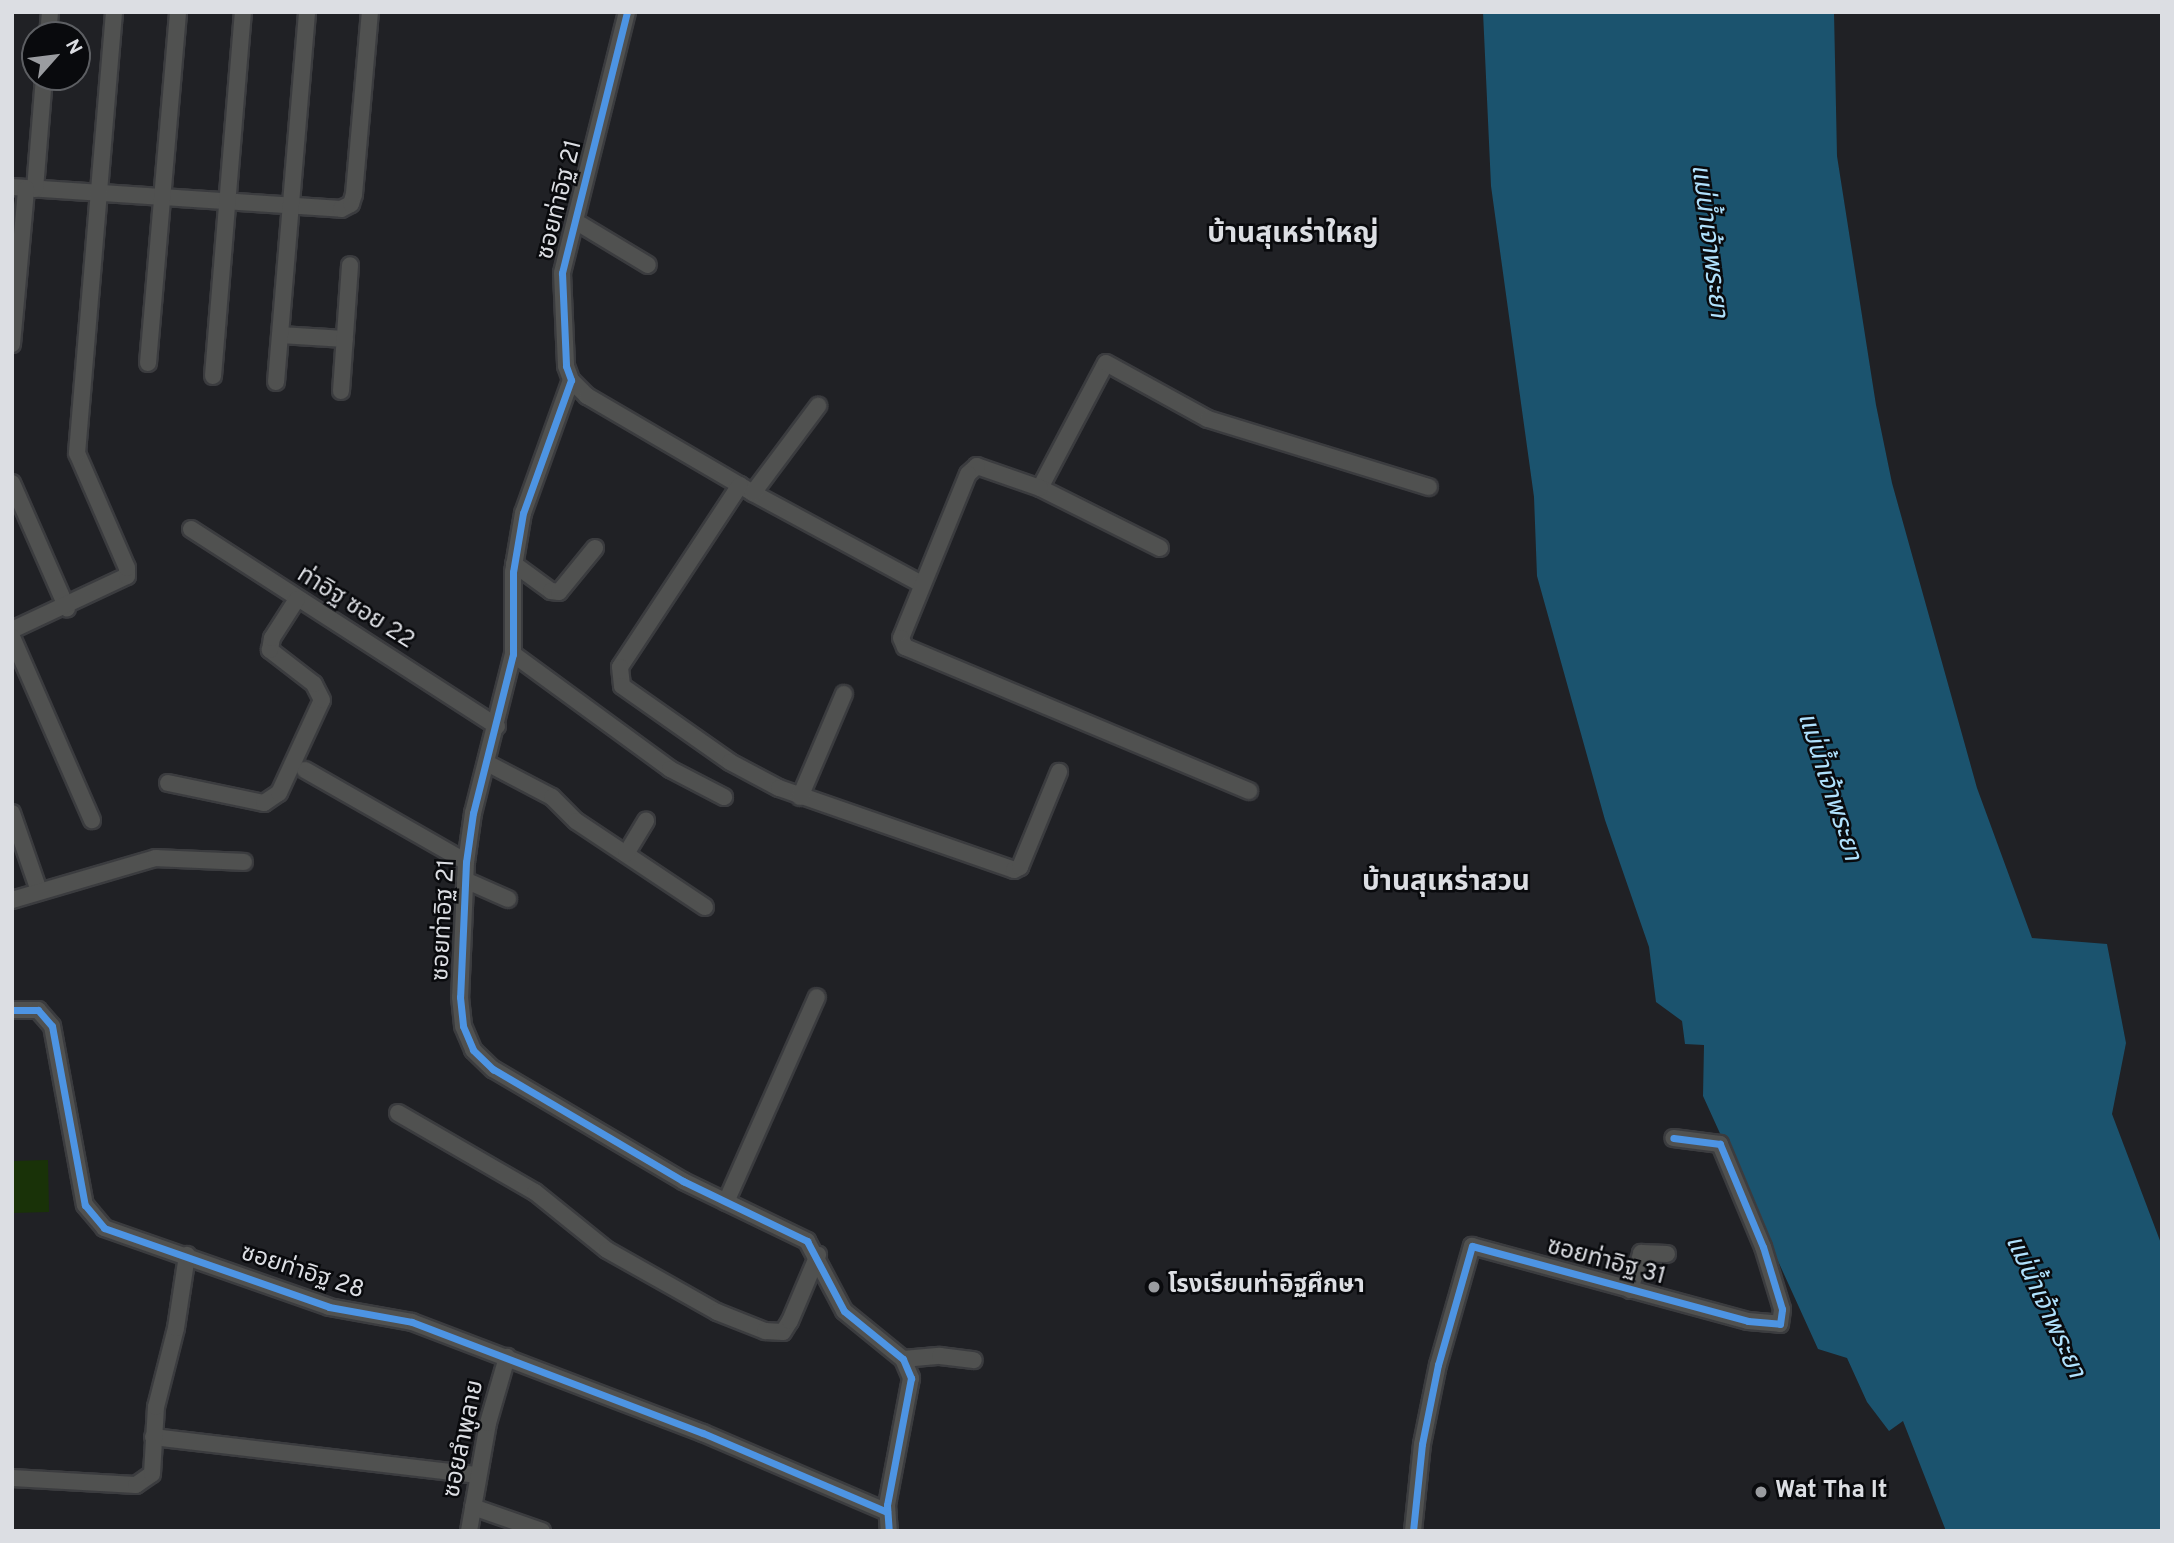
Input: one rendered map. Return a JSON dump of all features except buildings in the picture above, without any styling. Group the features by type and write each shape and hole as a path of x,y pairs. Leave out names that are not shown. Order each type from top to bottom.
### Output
{"street":[{"path":"12,630 67,608 127,576 127,568 77,453 114,12"},
{"path":"148,363 178,12"},
{"path":"213,376 243,12"},
{"path":"276,382 307,12"},
{"path":"24,188 99,196 290,208 341,209 351,204 370,12"},
{"name":"ซอยท่าอิฐ 21","path":"627,12 562,273 566,366 571,380 523,513 514,564 513,654 498,726 473,813 465,880 460,997 463,1026 473,1050 493,1069 726,1202 807,1241 818,1255"},
{"path":"12,344 24,188 41,91"},
{"path":"575,221 648,265"},
{"path":"341,391 349,265"},
{"path":"280,335 345,339"},
{"path":"1040,488 1106,363 1208,419 1429,487"},
{"path":"571,380 587,396 746,489 921,584"},
{"path":"818,406 746,489 617,674 622,687 730,762 800,797 1014,870 1020,867 1059,772"},
{"path":"1160,548 1040,488 977,466 968,474 901,638 905,647 1250,791"},
{"path":"12,483 67,608"},
{"name":"ท่าอิฐ ซอย 22","path":"191,529 498,726"},
{"path":"514,564 551,591 559,592 596,548"},
{"path":"168,783 264,803 279,793 322,700 314,684 270,650 272,638 297,599"},
{"path":"12,637 92,820"},
{"path":"513,654 670,769 724,797"},
{"path":"800,797 844,694"},
{"path":"487,763 552,797 576,821 705,907"},
{"path":"305,770 466,862"},
{"path":"12,813 19,843 39,891"},
{"path":"626,854 646,821"},
{"path":"12,900 156,858 244,862"},
{"path":"465,880 508,899"},
{"path":"726,1202 817,997"},
{"name":"ซอยท่าอิฐ 28","path":"12,1010 38,1010 52,1026 89,1214 104,1228 329,1307 412,1322 507,1357 887,1512"},
{"path":"398,1113 535,1192 607,1250 718,1312 765,1331 783,1332 818,1255"},
{"name":"ซอยท่าอิฐ 31","path":"1413,1531 1422,1444 1438,1365 1472,1246 1748,1321 1773,1326 1783,1319 1763,1247 1720,1144 1673,1138"},
{"path":"1630,1290 1642,1253 1667,1254"},
{"path":"12,1478 136,1485 152,1474 159,1386 176,1328 187,1255"},
{"path":"818,1255 829,1289 844,1311 903,1359 911,1378 887,1512 890,1531"},
{"path":"903,1359 940,1356 974,1360"},
{"name":"ซอยลำพูลาย","path":"469,1531 478,1475 507,1357"},
{"path":"153,1437 478,1475"},
{"path":"473,1507 542,1531"}],"green space":[{"path":"48,1160 49,1212 12,1213 12,1161"}],"water":[{"name":"แม่น้ำเจ้าพระยา","path":"1483,12 1834,12 1837,156 1876,405 1892,483 1977,788 2032,938 2107,944 2126,1043 2112,1114 2162,1246 2162,1531 1946,1531 1903,1421 1889,1431 1867,1402 1847,1358 1818,1349 1703,1096 1704,1045 1685,1044 1682,1021 1656,1002 1649,947 1605,820 1537,576 1534,497 1491,186"}],"cycle path":[{"path":"627,12 562,273 566,366 571,380 523,513 513,572 513,654 473,813 466,862 460,997 463,1026 473,1050 493,1069 683,1181 807,1241 844,1311 903,1359 911,1378 887,1505 889,1531"},
{"path":"12,1010 38,1010 52,1026 85,1205 104,1228 329,1307 412,1322 703,1433 887,1512"},
{"path":"1413,1531 1422,1444 1438,1365 1472,1246 1748,1321 1780,1324 1782,1309 1763,1247 1720,1144 1673,1138"}],"place":[{"name":"โรงเรียนท่าอิฐศึกษา","path":"1154,1287"},
{"name":"Wat Tha It","path":"1761,1492"}],"district":[{"name":"บ้านสุเหร่าใหญ่","path":"1293,235"},
{"name":"บ้านสุเหร่าสวน","path":"1446,883"}]}
